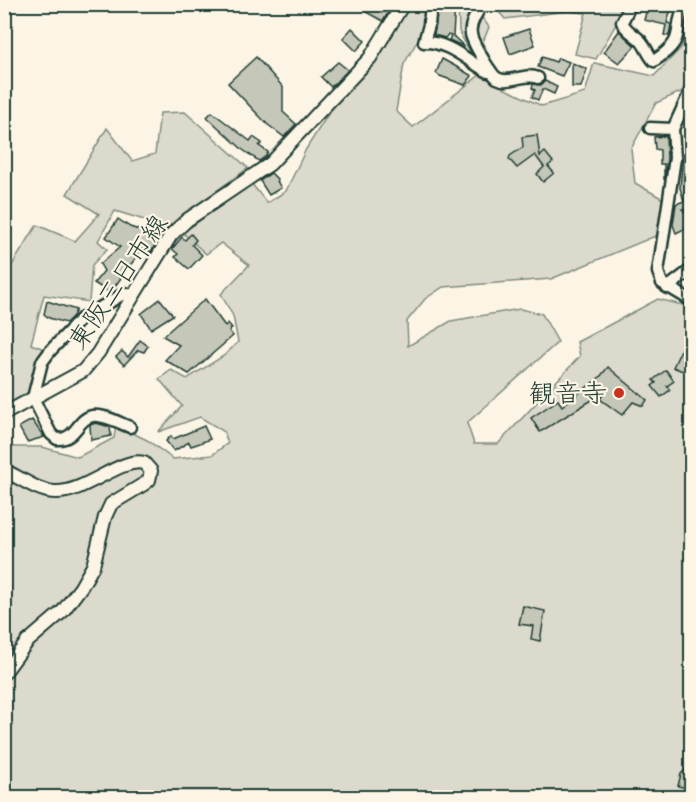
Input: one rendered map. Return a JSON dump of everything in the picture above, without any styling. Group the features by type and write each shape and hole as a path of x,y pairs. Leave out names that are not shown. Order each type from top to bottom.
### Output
{"main road":[{"name":"東阪三日市線","path":"4,414 83,371 98,353 171,235 187,220 270,164 370,58 404,4"},
{"path":"4,470 44,490 56,492 90,484 131,462 144,463 151,471 149,480 111,504 105,517 93,566 81,587 63,610 27,642 4,673"}],"street":[{"path":"431,4 429,25 424,42 441,45 476,67 488,72 490,70"},
{"path":"483,4 473,20 471,35 490,70 498,78 507,80 529,74 538,78"},
{"path":"632,4 622,22 624,28 643,42 647,54 654,62 668,52 676,42 680,33 681,14 686,4"},
{"path":"692,87 673,129 675,158 658,272 658,278 667,288 692,301"},
{"path":"650,128 673,129"},
{"path":"667,288 692,268"},
{"path":"130,426 94,416 87,418 72,436 57,439 51,434 33,398 42,362 81,319 125,293 133,296"}],"shaded area":[{"path":"409,5 428,5 423,31 404,64 396,111 413,127 481,74 459,31 458,5 473,5 489,27 483,42 503,88 542,106 585,93 594,63 654,76 682,47 688,16 669,5 691,5 691,66 685,90 656,103 631,149 635,183 663,199 658,235 551,279 443,287 425,299 407,321 408,346 451,321 520,309 542,314 558,342 467,423 474,444 498,444 580,356 577,342 658,299 691,307 691,797 5,798 5,447 42,447 78,457 114,438 116,425 147,440 173,459 212,455 228,443 223,431 200,417 158,432 182,406 159,379 171,370 187,379 225,355 238,342 233,316 221,294 249,265 221,243 206,254 183,233 251,183 267,203 286,191 306,149 337,100"},
{"path":"493,5 627,5 596,59 575,54 586,13 567,11 505,19"},
{"path":"185,112 248,168 167,227 115,211 98,241 107,249 92,265 89,302 44,295 31,344 47,350 36,363 29,395 5,408 4,278 37,225 75,241 99,214 67,194 107,128 132,161 155,154 160,113"}],"building":[{"path":"370,4 380,4 390,10 383,21 366,12"},
{"path":"442,4 455,4 453,36 465,47 449,40 451,36 448,35 445,38 434,35 438,9 441,9"},
{"path":"648,5 665,7 670,12 667,23 671,24 669,36 664,35 666,25 644,20"},
{"path":"352,28 365,41 356,51 343,38"},
{"path":"529,29 535,45 510,54 504,37"},
{"path":"619,31 635,46 619,63 604,52"},
{"path":"256,57 283,87 283,112 296,124 284,137 267,124 228,83"},
{"path":"542,57 556,62 558,58 569,62 562,76 538,67"},
{"path":"442,59 472,76 465,85 436,73"},
{"path":"338,62 348,70 331,87 321,77"},
{"path":"572,63 587,69 581,87 572,87"},
{"path":"545,81 557,87 554,94 543,89 538,100 532,97 535,90 532,88 533,84 541,85"},
{"path":"212,112 250,141 253,137 262,143 259,146 268,152 266,156 259,161 243,150 207,117"},
{"path":"537,135 540,156 545,152 553,162 548,166 554,173 543,182 537,174 544,167 535,155 517,168 509,159 523,147 522,137"},
{"path":"666,136 667,158 664,180 664,164 660,164 660,150 655,149 654,137"},
{"path":"683,157 692,160 692,189 688,189 692,208 682,209 692,219 692,241 689,241 686,228 676,233 673,225 676,204 684,201 680,188"},
{"path":"271,173 278,180 281,188 269,195 260,181"},
{"path":"118,219 130,227 151,234 149,237 157,241 151,252 143,248 118,276 121,278 110,293 94,283 104,271 100,264 120,247 106,237"},
{"path":"191,234 196,240 192,245 202,255 189,269 175,257 178,254 172,249 182,237 185,240"},
{"path":"160,299 173,315 151,329 141,314"},
{"path":"205,299 225,326 228,323 232,328 229,331 233,336 189,374 165,360 179,345 163,336"},
{"path":"47,301 76,310 66,323 49,318 44,314"},
{"path":"686,339 692,342 690,374 673,367"},
{"path":"140,340 148,346 144,352 138,350 124,365 116,357 122,351 128,357"},
{"path":"608,367 647,400 643,406 633,402 622,415 600,399 605,392 540,432 531,418 558,400 562,406 600,377"},
{"path":"666,370 674,381 667,386 670,390 661,397 652,386 656,383 653,380"},
{"path":"32,420 44,437 27,442 19,427"},
{"path":"96,423 110,427 111,436 91,440 90,425"},
{"path":"204,426 210,439 200,443 191,446 189,442 174,451 166,441 171,436 173,439"},
{"path":"523,606 545,611 540,641 531,639 533,626 519,624"},
{"path":"692,763 692,789 678,786 681,774"}],"place":[{"name":"観音寺","path":"619,393"}]}
